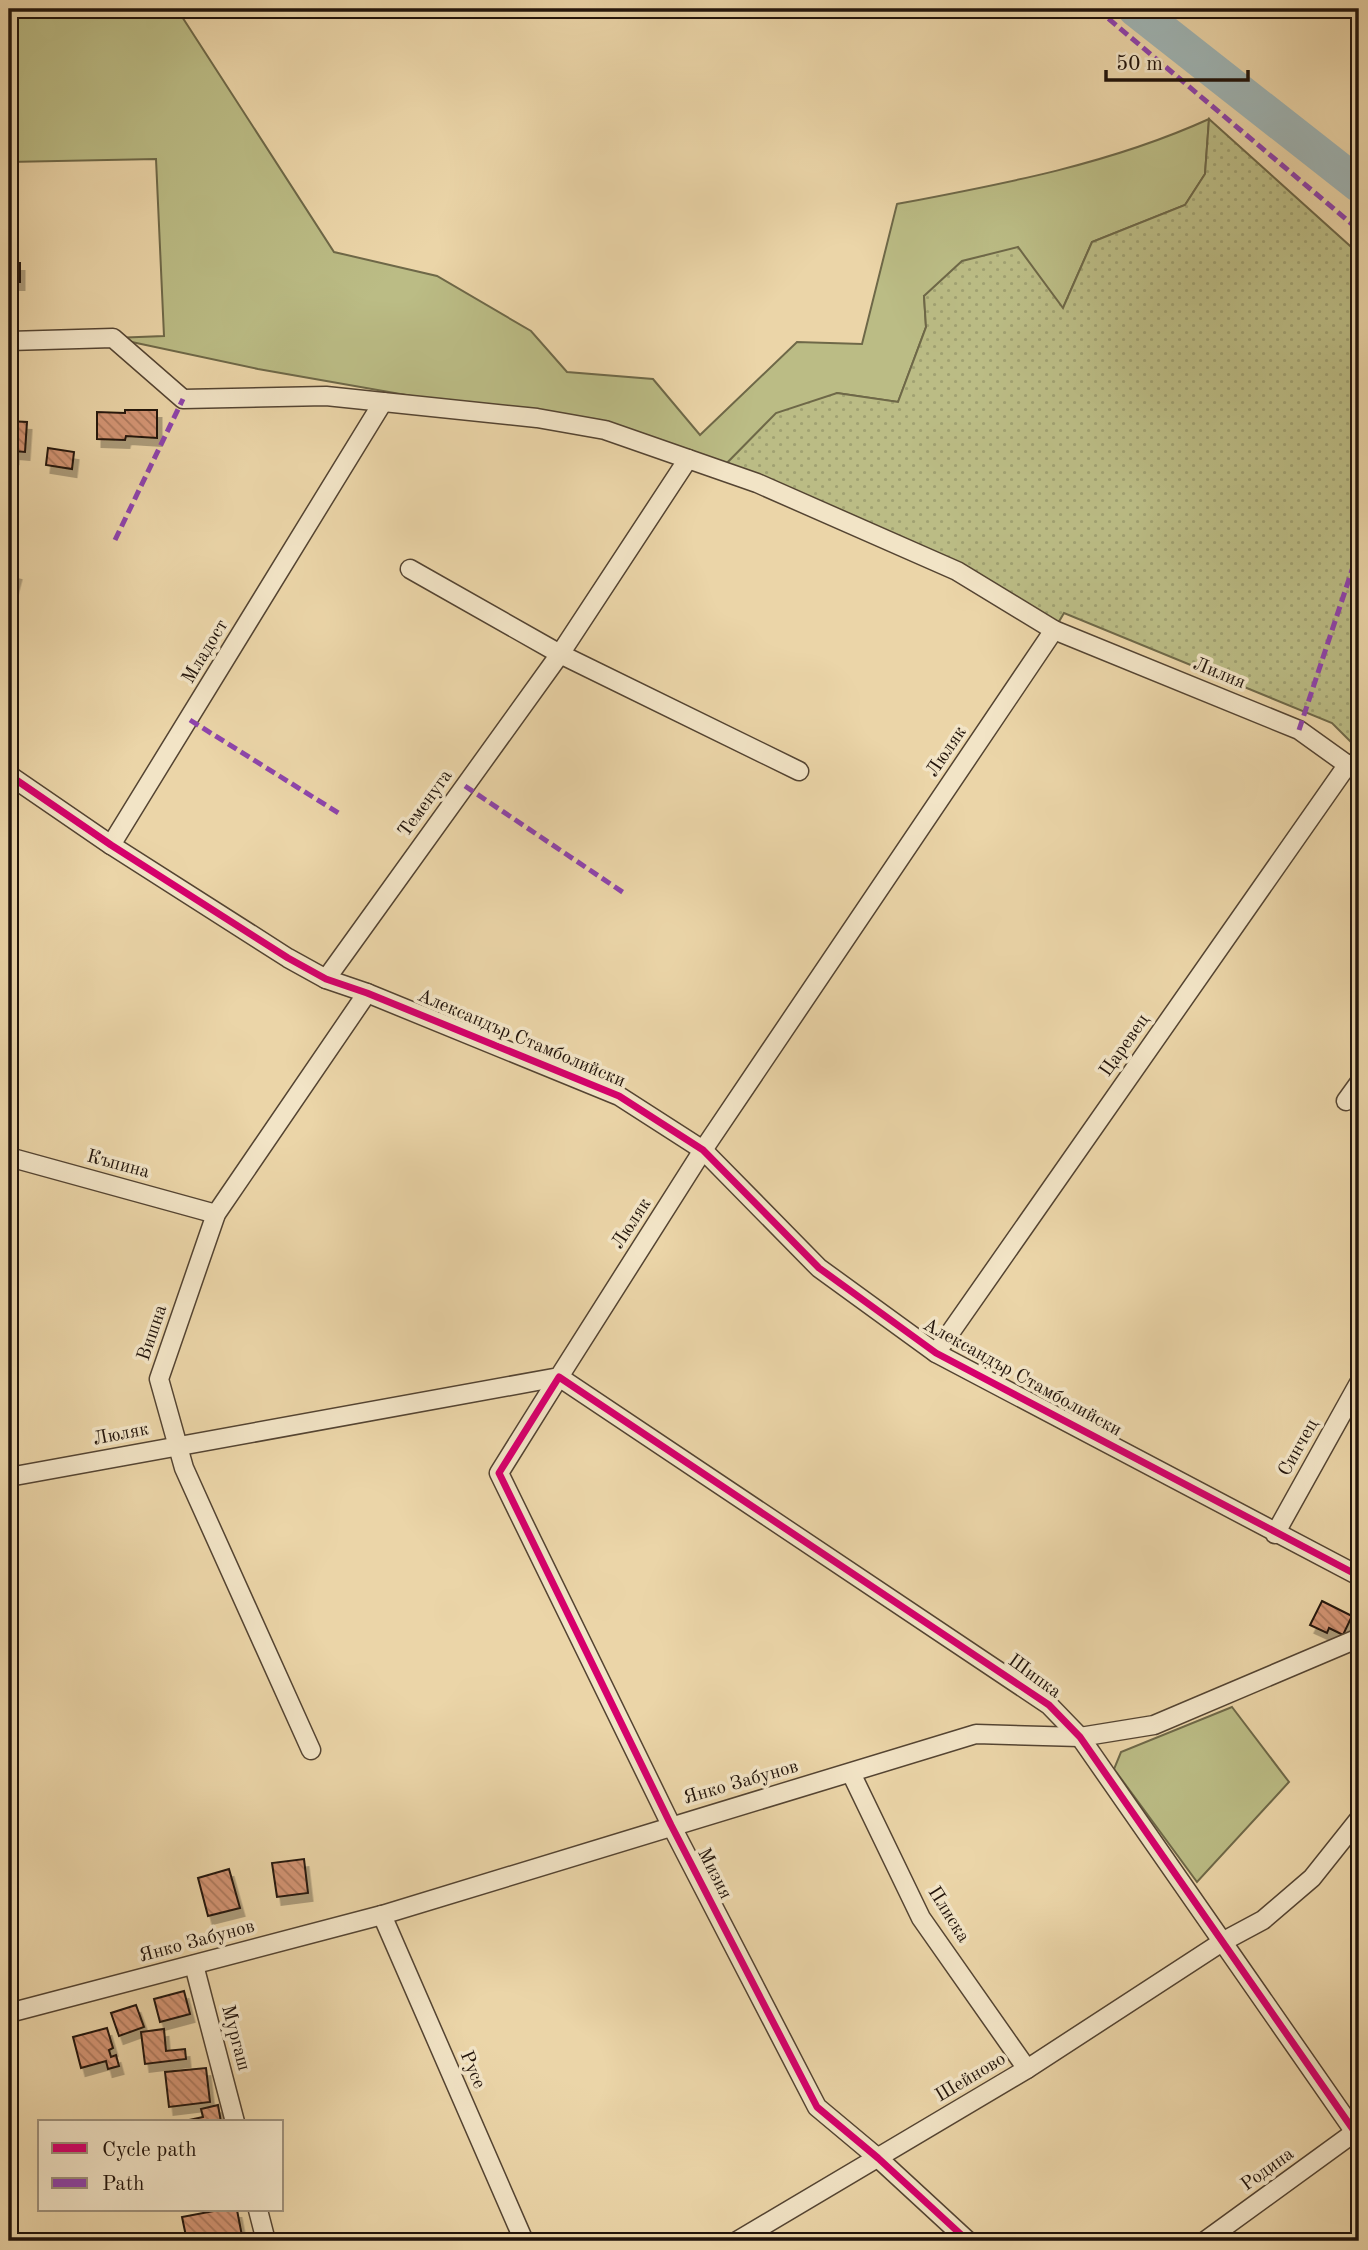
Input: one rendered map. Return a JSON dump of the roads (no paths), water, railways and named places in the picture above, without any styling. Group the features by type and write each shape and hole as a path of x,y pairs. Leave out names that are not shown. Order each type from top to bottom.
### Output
{"street":[{"name":"Лилия","path":"9,341 113,338 183,399 326,396 537,418 605,430 757,483 957,571 1054,630 1281,721 1299,730 1353,768"},
{"name":"Младост","path":"111,845 383,402"},
{"name":"Теменуга","path":"326,979 560,653 688,459"},
{"path":"410,569 560,653 799,771"},
{"name":"Люляк","path":"9,1477 559,1377 703,1150 1054,630"},
{"name":"Царевец","path":"936,1353 1353,768"},
{"name":"Александър Стамболийски","path":"9,775 111,845 288,958 326,979 367,993 619,1096 703,1150 819,1268 936,1353 1359,1576"},
{"name":"Вишна","path":"310,1750 184,1468 159,1379 216,1214 367,993"},
{"path":"1346,1101 1359,1083"},
{"name":"Къпина","path":"9,1157 216,1214"},
{"name":"Мизия","path":"559,1377 499,1474 671,1825 817,2107 878,2158 968,2241"},
{"name":"Шипка","path":"559,1377 1049,1705 1080,1737 1357,2135"},
{"name":"Синчец","path":"1275,1534 1359,1383"},
{"name":"Янко Забунов","path":"9,2013 382,1914 976,1734 1080,1737 1154,1725 1359,1638"},
{"name":"Плиска","path":"851,1773 921,1918 1027,2068"},
{"path":"1353,1843 1359,1819"},
{"name":"Шейново","path":"737,2241 1027,2068 1222,1942 1263,1920 1353,1843"},
{"name":"Русе","path":"382,1914 524,2241"},
{"name":"Мургаш","path":"194,1965 234,2120"},
{"name":"Родина","path":"1205,2241 1357,2135"},
{"path":"259,2212 267,2241"}],"waterway":[{"path":"1135,9 1359,185"}]}
